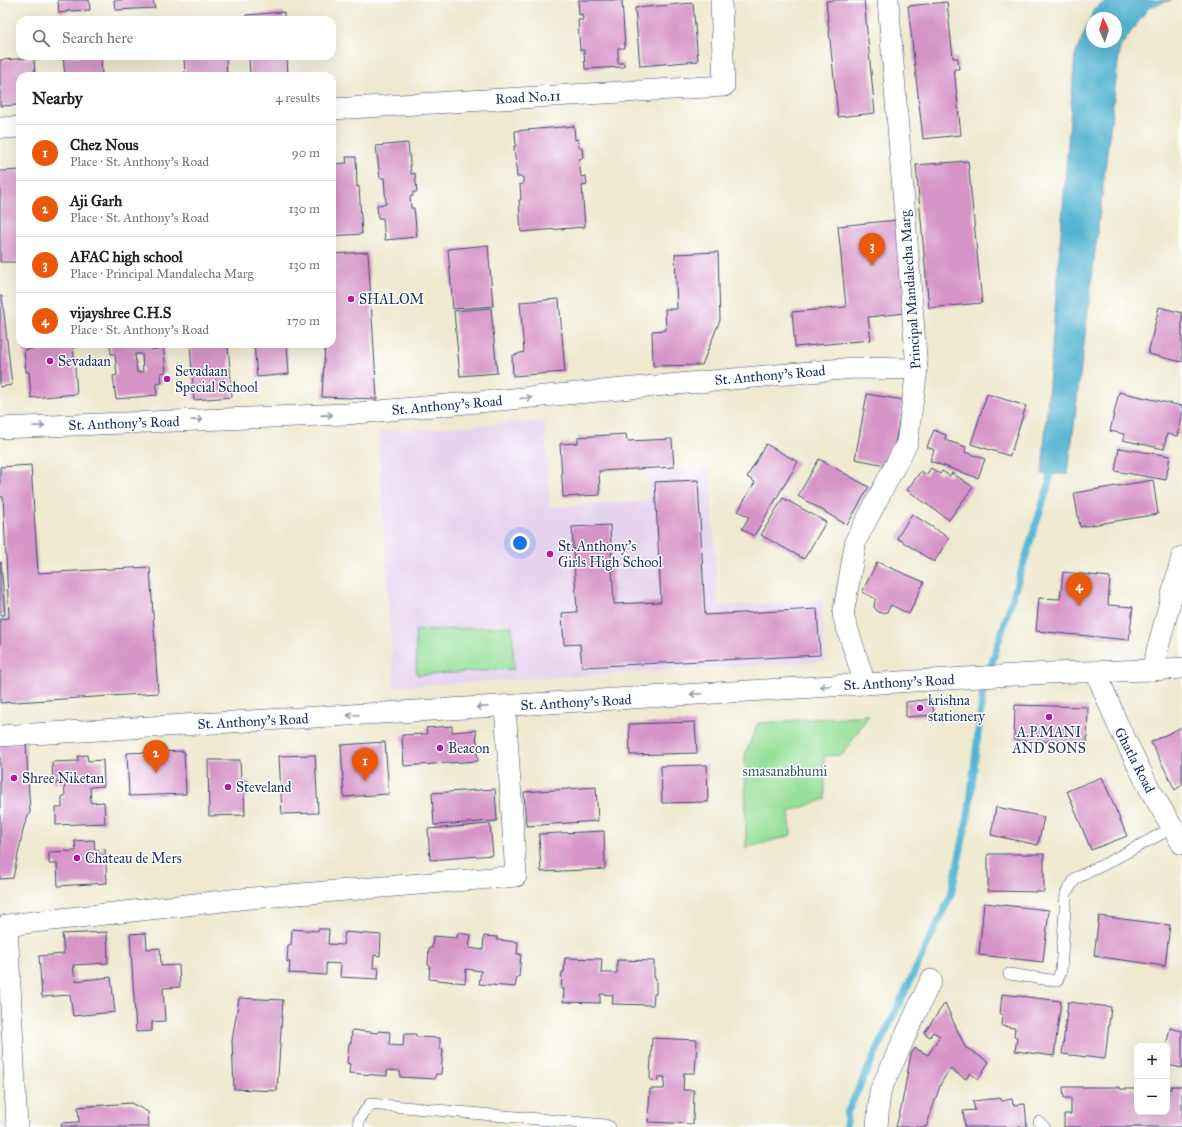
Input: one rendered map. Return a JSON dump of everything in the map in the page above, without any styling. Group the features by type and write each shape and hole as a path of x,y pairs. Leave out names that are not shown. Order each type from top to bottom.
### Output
{"street":[{"name":"Road No.11","path":"336,108 724,86 721,0"},
{"name":"Principal Mandalecha Marg","path":"865,684 843,615 856,540 907,443 917,369 888,0"},
{"path":"0,128 16,127"},
{"name":"St. Anthony's Road","path":"0,428 346,414 854,368 917,369"},
{"path":"1152,670 1182,557"},
{"name":"St. Anthony's Road","path":"0,736 1049,673 1182,668"},
{"name":"Ghatla Road","path":"1096,672 1117,723 1148,786 1177,836"},
{"path":"17,1127 4,925 240,899 516,876 505,706"},
{"path":"877,1127 880,1091 931,980"}],"lane":[{"path":"1009,974 1057,981 1061,971 1066,893 1076,878 1104,864 1177,836"},
{"path":"359,1127 359,1120 370,1104 605,1125 610,1127"}],"shaded area":[{"name":"St. Anthony's Girls High School","path":"544,421 550,507 648,501 647,471 710,467 718,606 822,600 825,661 394,687 378,432"}],"green space":[{"path":"512,626 514,669 417,675 415,631"},
{"name":"smasanabhumi","path":"869,715 842,755 824,756 825,799 789,812 791,835 746,848 745,755 758,723"}],"water":[{"path":"1108,0 1172,0 1149,7 1122,44 1122,12 1093,12 1094,9"},
{"path":"1086,28 1086,48 1120,48 1068,474 1042,474 1075,55"}],"building":[{"path":"58,0 89,0 90,10 67,11 59,13"},
{"path":"114,0 153,0 155,8 115,10"},
{"path":"578,0 622,0 625,48 618,48 618,63 624,63 624,67 585,69 584,50 580,50 578,20 583,20 582,14 579,15"},
{"path":"864,0 875,113 838,117 826,1"},
{"path":"947,2 953,58 958,58 959,69 954,69 961,135 923,139 908,6"},
{"path":"693,3 698,61 640,66 635,8"},
{"path":"284,12 284,16 246,15"},
{"path":"0,60 34,60 35,72 16,72 16,105 0,106"},
{"path":"63,60 101,60 102,72 65,72"},
{"path":"184,60 226,60 227,72 185,72"},
{"path":"249,60 287,60 288,72 250,72"},
{"path":"574,126 575,140 578,139 579,147 582,147 583,158 579,159 581,177 586,176 587,185 582,186 585,227 521,232 519,200 521,200 520,184 523,184 523,177 517,177 514,146 516,146 515,131"},
{"path":"408,143 411,174 415,173 417,192 413,192 413,196 410,197 411,208 414,208 417,237 385,240 383,218 378,218 377,205 386,204 384,178 380,178 376,146"},
{"path":"346,157 356,157 357,187 359,186 362,234 336,236 336,164 347,163"},
{"path":"968,161 982,303 929,308 916,165"},
{"path":"16,170 16,262 0,262 0,171"},
{"path":"897,220 906,313 868,317 871,340 795,347 792,312 846,307 838,226"},
{"path":"488,245 493,306 453,309 448,249"},
{"name":"SHALOM","path":"368,252 377,399 322,397 325,348 336,348 336,254"},
{"path":"718,252 720,320 702,365 653,366 652,331 666,330 665,309 677,309 675,254"},
{"path":"0,296 2,296 12,385 0,387"},
{"path":"559,299 565,372 513,376 512,356 524,352 520,302"},
{"path":"1159,307 1182,313 1182,362 1148,354"},
{"path":"491,308 497,373 460,376 454,311"},
{"name":"Sevadaan","path":"73,348 77,394 31,398 29,372 26,372 24,350"},
{"path":"110,348 150,348 151,350 163,348 166,372 161,373 162,383 156,384 157,395 116,399 113,376 117,375 115,354 111,354","holes":["135,354 142,354 143,372 137,372"]},
{"path":"190,348 228,348 232,397 194,400"},
{"path":"254,348 287,348 289,374 257,377"},
{"path":"1119,392 1182,406 1182,417 1178,436 1167,434 1164,449 1123,440 1124,434 1110,431"},
{"path":"867,394 903,400 891,466 855,459"},
{"path":"987,394 1026,406 1010,456 971,444"},
{"path":"934,430 946,435 945,440 966,447 965,452 985,459 978,478 930,461 934,450 927,447"},
{"path":"626,434 627,441 672,439 674,467 599,471 600,495 563,497 560,444 578,443 578,437"},
{"path":"766,444 798,462 754,536 742,529 749,517 738,511 755,482 747,477"},
{"path":"1119,448 1170,456 1166,480 1115,471"},
{"path":"819,459 869,487 847,525 798,496"},
{"path":"31,465 38,573 150,567 158,693 0,703 0,619 9,618 3,497 0,497 0,467"},
{"path":"931,468 940,474 942,471 950,476 952,473 973,487 949,520 907,490 921,471 926,475"},
{"path":"698,480 705,615 817,609 820,655 582,667 580,644 564,645 562,613 577,612 572,527 610,525 614,604 661,602 655,482"},
{"path":"1153,480 1158,514 1080,527 1074,493"},
{"path":"783,498 826,522 804,559 761,535"},
{"path":"912,514 949,538 934,562 897,538"},
{"path":"1,562 5,615 0,615"},
{"path":"877,562 924,582 909,614 891,605 887,612 878,612 874,607 876,599 862,592"},
{"path":"1063,572 1110,577 1108,605 1133,607 1129,640 1036,631 1039,598 1060,599"},
{"name":"krishna stationery","path":"932,699 934,715 906,717 906,702"},
{"path":"1015,705 1088,707 1087,743 1014,740"},
{"path":"695,722 697,753 630,755 629,724"},
{"name":"Beacon","path":"452,726 452,732 476,730 478,761 404,766 402,735 427,734 426,728"},
{"path":"1182,727 1182,785 1175,790 1151,742"},
{"path":"385,742 389,794 344,797 341,745"},
{"name":"Shree Niketan","path":"26,743 30,812 24,826 13,878 0,879 0,745"},
{"path":"184,751 186,794 129,796 127,753"},
{"path":"87,755 88,761 103,760 104,786 90,787 91,803 104,802 105,823 56,825 56,808 62,808 62,796 65,796 64,783 61,784 61,782 57,782 57,784 53,784 52,762 78,761 78,756"},
{"path":"315,755 318,813 282,814 279,756"},
{"name":"Steveland","path":"208,760 240,760 241,781 248,781 248,793 244,793 245,815 209,816"},
{"path":"707,765 708,802 662,803 661,766"},
{"path":"1102,777 1127,836 1091,850 1067,791"},
{"path":"596,787 598,821 526,826 524,792"},
{"path":"495,789 497,821 434,825 432,793"},
{"path":"996,807 1044,817 1038,845 991,835"},
{"path":"490,824 493,855 430,860 428,829"},
{"path":"604,831 605,869 541,872 539,834"},
{"name":"Chateau de Mers","path":"94,840 95,850 105,849 107,883 58,886 57,864 49,864 49,852 76,851 75,841"},
{"path":"988,854 1044,854 1044,892 988,891"},
{"path":"984,903 1049,910 1043,962 979,955"},
{"path":"1099,916 1170,925 1165,966 1094,956"},
{"path":"292,929 318,931 318,929 329,929 328,944 343,945 345,932 381,935 380,956 374,955 373,968 379,968 378,979 340,977 341,964 326,963 326,975 289,973 290,962 287,962 288,945 291,945"},
{"path":"107,932 108,963 73,965 75,981 111,977 115,1012 73,1016 70,995 42,997 39,956 64,954 62,934"},
{"path":"146,933 147,949 160,948 161,966 179,965 180,987 163,988 165,1021 152,1022 152,1031 136,1032 130,934"},
{"path":"458,933 471,935 469,948 483,950 484,936 497,937 497,940 518,942 517,954 521,954 519,977 517,977 515,987 479,984 481,971 466,969 465,983 429,979 429,948 432,948 433,936 457,938"},
{"path":"565,958 602,959 601,973 617,973 617,960 654,961 656,994 654,994 653,1005 612,1004 613,995 600,994 600,1003 563,1002 564,989 561,989"},
{"path":"1002,994 1061,1001 1054,1056 1015,1051 1017,1037 1014,1036 1015,1028 1002,1026 1003,1015 1000,1014"},
{"path":"239,998 283,1000 277,1091 234,1089 232,1041"},
{"path":"1068,1002 1111,1007 1105,1059 1062,1054"},
{"path":"945,1003 965,1047 989,1062 978,1079 970,1073 966,1079 950,1069 941,1083 926,1127 896,1127 911,1054 915,1048 928,1055 940,1036 933,1032 930,1037 924,1033"},
{"path":"1170,1028 1182,1031 1182,1068 1170,1066 1170,1043 1167,1043"},
{"path":"352,1030 378,1033 378,1031 390,1032 389,1045 403,1046 404,1034 416,1034 416,1037 440,1038 440,1049 443,1049 441,1074 436,1074 435,1079 400,1077 400,1071 387,1070 387,1076 349,1073 350,1064 347,1063"},
{"path":"652,1038 697,1040 695,1073 684,1073 683,1090 694,1090 693,1124 648,1122 650,1089 664,1089 665,1077 658,1077 658,1081 650,1080"},
{"path":"1171,1086 1182,1086 1182,1127 1064,1127 1064,1114 1071,1114 1071,1098 1064,1098 1063,1087 1120,1087 1120,1089 1134,1089 1134,1115 1170,1115"},
{"path":"1001,1098 1001,1101 1012,1099 1013,1105 1025,1104 1027,1127 965,1127 963,1111 975,1110 973,1101"},
{"path":"131,1103 148,1112 149,1127 62,1127 61,1123 79,1122 78,1107"}],"waterway":[{"path":"846,1127 847,1113 951,895 969,811 983,691 1049,483 1051,466"}],"place":[{"name":"AFAC high school","path":"872,266"},
{"name":"SHALOM","path":"351,299"},
{"name":"Sevadaan","path":"50,361"},
{"name":"Sevadaan Special School","path":"167,379"},
{"name":"St. Anthony's Girls High School","path":"550,554"},
{"name":"vijayshree C.H.S","path":"1079,606"},
{"name":"krishna stationery","path":"920,708"},
{"name":"A.P.MANI AND SONS","path":"1049,717"},
{"name":"Beacon","path":"440,748"},
{"name":"Aji Garh","path":"156,773"},
{"name":"Shree Niketan","path":"14,778"},
{"name":"Chez Nous","path":"365,781"},
{"name":"Steveland","path":"228,787"},
{"name":"Chateau de Mers","path":"77,858"}]}
